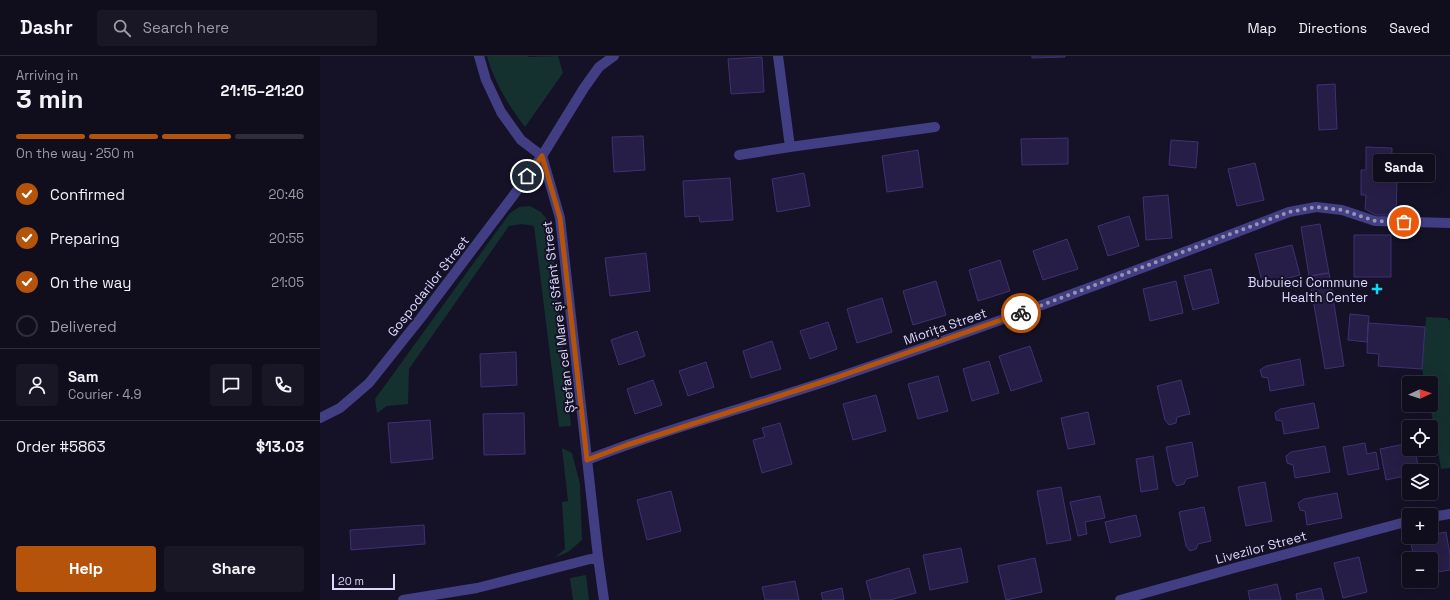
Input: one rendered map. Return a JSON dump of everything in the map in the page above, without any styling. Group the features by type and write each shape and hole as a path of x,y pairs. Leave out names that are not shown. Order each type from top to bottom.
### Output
{"street":[{"path":"479,56 486,80 501,112 521,140 542,156 584,88 600,67 614,56"},
{"path":"778,56 790,147"},
{"path":"739,155 935,127"},
{"name":"Gospodarilor Street","path":"320,418 340,408 369,383 542,156"},
{"name":"Ștefan cel Mare și Sfânt Street","path":"542,156 560,218 604,600"},
{"name":"Miorița Street","path":"587,460 627,445 835,378 1008,318 1289,212 1316,207 1342,210 1375,221 1450,223"},
{"path":"1438,516 1450,514"},
{"name":"Livezilor Street","path":"1120,600 1402,523"},
{"path":"403,600 478,588 598,557"}],"green space":[{"path":"487,56 558,56 563,73 525,127 493,75"},
{"path":"530,206 541,212 550,223 571,426 559,427 534,226 522,224 509,226 409,369 408,404 387,406 377,413 375,399 510,213 519,207"},
{"path":"1426,317 1447,318 1450,321 1450,468 1441,469 1438,452 1438,420 1433,420 1431,412 1438,412 1438,376 1424,376 1422,369"},
{"path":"562,448 572,453 580,484 582,540 568,552 554,558 565,549 562,502 568,501"},
{"path":"586,575 589,600 573,600 570,578"}],"building":[{"path":"1032,56 1065,56 1065,57 1032,58"},
{"path":"762,57 764,92 731,94 728,59"},
{"path":"1335,84 1337,129 1319,130 1317,85"},
{"path":"643,136 645,170 614,172 612,137"},
{"path":"1068,138 1068,164 1022,165 1021,139"},
{"path":"1171,140 1198,142 1196,168 1169,165"},
{"path":"1366,147 1392,148 1391,181 1397,181 1396,215 1376,215 1365,209 1366,195 1361,195 1361,170 1366,170"},
{"path":"918,150 923,187 887,192 882,156"},
{"path":"1255,163 1264,200 1237,206 1228,169"},
{"path":"804,173 810,206 777,212 772,179"},
{"path":"730,178 733,220 700,222 699,216 685,217 683,181"},
{"path":"1168,195 1172,238 1146,240 1143,197"},
{"path":"1129,216 1139,246 1108,256 1098,226"},
{"path":"1320,224 1329,273 1309,276 1301,227"},
{"path":"1354,235 1391,235 1391,277 1354,277"},
{"path":"1067,239 1078,269 1043,280 1033,251"},
{"path":"1292,245 1300,275 1263,285 1255,254"},
{"path":"646,253 650,291 610,296 605,258"},
{"path":"1000,260 1010,291 978,301 969,270"},
{"path":"1211,269 1219,303 1193,310 1184,276"},
{"path":"1329,273 1344,366 1325,369 1309,276"},
{"path":"936,281 946,315 913,325 903,291"},
{"path":"1176,281 1183,313 1150,321 1143,289"},
{"path":"882,298 892,332 857,343 847,309"},
{"path":"1350,314 1369,316 1367,342 1348,340"},
{"path":"828,322 837,349 810,359 800,331"},
{"path":"1368,323 1425,327 1422,369 1378,366 1379,354 1367,353"},
{"path":"637,331 645,356 619,365 611,340"},
{"path":"772,341 781,369 751,378 743,351"},
{"path":"1030,346 1042,381 1011,391 999,356"},
{"path":"516,352 517,385 481,387 480,354"},
{"path":"1300,359 1304,385 1270,391 1268,378 1262,377 1260,370 1266,366"},
{"path":"989,361 999,393 972,401 963,369"},
{"path":"706,362 714,387 688,396 679,371"},
{"path":"938,376 948,411 918,419 908,384"},
{"path":"653,380 662,405 635,414 627,389"},
{"path":"1181,380 1190,414 1177,417 1176,423 1169,425 1165,420 1157,386"},
{"path":"876,395 886,431 853,440 843,404"},
{"path":"1314,403 1319,428 1284,434 1282,421 1276,420 1275,413 1280,409"},
{"path":"1088,412 1095,444 1068,449 1061,418"},
{"path":"524,413 525,454 484,455 483,414"},
{"path":"430,420 433,459 391,463 388,423"},
{"path":"780,423 792,464 762,473 753,440 765,437 762,428"},
{"path":"1192,442 1198,476 1186,479 1184,484 1177,486 1173,481 1166,447"},
{"path":"1365,443 1367,454 1376,452 1379,469 1348,475 1343,447"},
{"path":"1402,444 1402,456 1416,456 1418,464 1402,464 1402,477 1386,480 1380,449"},
{"path":"1325,446 1330,472 1295,478 1293,465 1287,463 1286,456 1291,452"},
{"path":"1153,456 1158,489 1141,492 1136,459"},
{"path":"1265,482 1272,521 1246,526 1238,487"},
{"path":"1061,487 1071,540 1047,544 1037,491"},
{"path":"671,491 681,531 647,540 637,500"},
{"path":"1337,493 1342,518 1307,525 1305,511 1300,510 1298,503 1304,499"},
{"path":"1100,496 1105,518 1085,522 1087,534 1078,536 1070,502"},
{"path":"1204,507 1211,541 1198,544 1196,549 1190,551 1186,546 1179,512"},
{"path":"1136,515 1141,536 1110,543 1105,522"},
{"path":"424,525 425,544 351,550 350,530"},
{"path":"1446,532 1450,555 1450,570 1438,572 1438,552 1413,552 1411,544 1438,544 1438,534"},
{"path":"961,548 968,582 930,590 923,555"},
{"path":"1359,557 1367,592 1343,598 1334,563"},
{"path":"1035,558 1042,592 1006,600 998,566"},
{"path":"909,568 916,593 890,600 871,600 866,581"},
{"path":"795,581 799,600 765,600 762,587"},
{"path":"1277,584 1281,600 1250,600 1248,591"},
{"path":"842,588 844,600 823,600 821,593"},
{"path":"1321,588 1324,600 1297,600 1296,594"}],"way so far":[{"path":"1021,313 1289,212 1316,207 1342,210 1375,221 1404,222"}],"place":[{"name":"Sanda","path":"1404,222"},
{"name":"Bubuieci Commune Health Center","path":"1377,289"}],"route":[{"path":"527,176 542,156 560,218 587,460 627,445 835,378 1021,313"}]}
